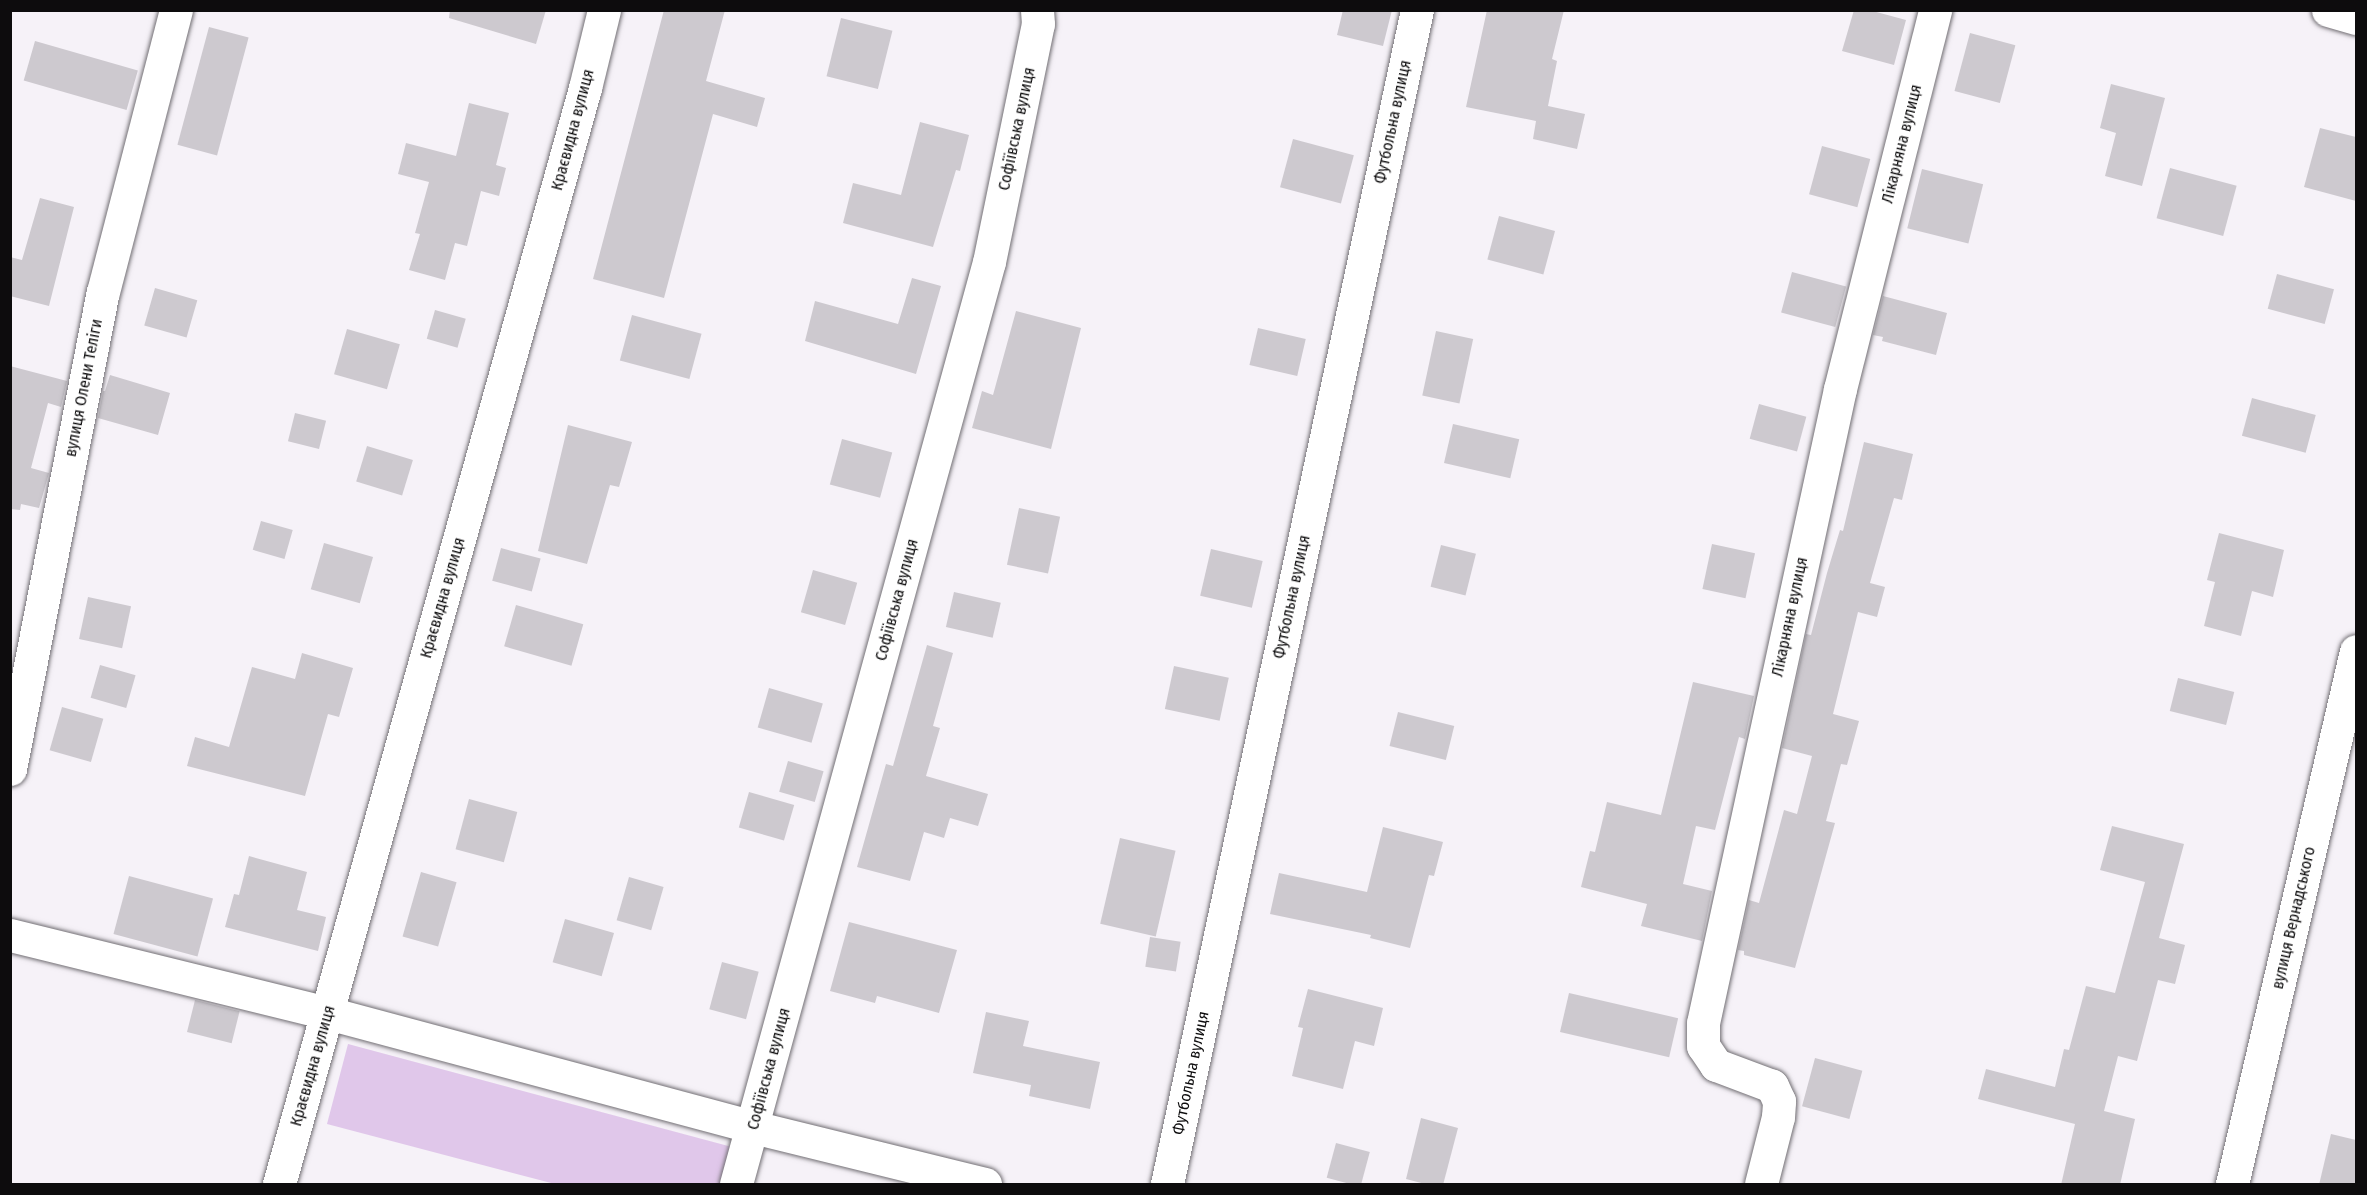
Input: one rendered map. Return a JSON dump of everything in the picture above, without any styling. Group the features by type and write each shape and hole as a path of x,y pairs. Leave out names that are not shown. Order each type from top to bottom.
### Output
{"street":[{"name":"вулиця Олени Теліги","path":"10,769 103,292 176,10"},
{"name":"Краєвидна вулиця","path":"279,1185 585,88 604,10"},
{"name":"Софіївська вулиця","path":"736,1185 989,262 1038,24 1037,10"},
{"name":"Футбольна вулиця","path":"1167,1185 1416,10"},
{"name":"Лікарняна вулиця","path":"1761,1185 1778,1117 1779,1101 1772,1086 1716,1065 1703,1046 1703,1023 1840,388 1935,10"},
{"path":"2328,10 2356,18"},
{"name":"вулиця Вернадського","path":"2232,1185 2356,651"},
{"path":"10,935 328,1013 753,1127 985,1185"}],"shaded area":[{"path":"348,1044 732,1147 722,1184 555,1184 327,1124"}],"building":[{"path":"450,10 546,10 536,44 449,18"},
{"path":"664,10 725,10 706,81 765,98 757,127 713,114 664,298 593,279"},
{"path":"1343,10 1392,10 1383,46 1337,35"},
{"path":"1487,10 1564,10 1552,59 1557,61 1548,106 1585,114 1577,149 1533,139 1536,121 1466,107"},
{"path":"1854,10 1869,10 1906,20 1894,65 1842,51"},
{"path":"841,18 892,31 878,89 826,76"},
{"path":"209,27 249,38 217,155 177,145"},
{"path":"1970,33 2015,45 2000,103 1954,91"},
{"path":"35,41 138,70 127,110 24,80"},
{"path":"2111,84 2165,98 2142,186 2105,176 2116,133 2100,128"},
{"path":"469,103 509,113 496,165 506,168 499,196 481,191 467,246 455,243 445,280 409,270 420,234 415,233 429,182 398,174 406,143 456,156"},
{"path":"920,122 969,135 960,171 956,170 933,247 843,223 853,183 901,195"},
{"path":"2320,128 2356,137 2356,201 2304,187"},
{"path":"1293,139 1354,155 1341,204 1280,187"},
{"path":"1822,146 1870,159 1857,207 1809,194"},
{"path":"2170,168 2237,186 2223,236 2157,218"},
{"path":"1922,169 1983,184 1968,243 1907,228"},
{"path":"40,198 74,207 49,306 10,296 10,257 22,260"},
{"path":"1499,216 1555,231 1543,274 1487,259"},
{"path":"1792,272 1846,286 1835,327 1781,313"},
{"path":"2277,274 2334,289 2325,324 2268,309"},
{"path":"912,278 941,286 916,374 805,341 815,301 898,324"},
{"path":"155,288 197,300 187,338 144,325"},
{"path":"1883,296 1947,313 1936,355 1882,341 1883,337 1873,335"},
{"path":"435,310 466,319 457,348 427,339"},
{"path":"1016,311 1081,328 1051,449 972,428 982,391 993,395"},
{"path":"632,315 702,334 689,379 620,360"},
{"path":"1258,328 1306,339 1297,376 1249,365"},
{"path":"347,329 400,344 387,389 334,374"},
{"path":"1436,331 1473,339 1459,403 1422,396"},
{"path":"10,366 67,381 61,407 48,403 31,468 49,473 39,508 21,504 20,510 10,509"},
{"path":"110,375 170,393 158,435 98,418 103,391 105,391"},
{"path":"2252,398 2316,415 2306,453 2242,436"},
{"path":"1759,404 1806,417 1797,451 1750,439"},
{"path":"295,413 326,421 319,449 288,441"},
{"path":"1453,424 1519,439 1510,478 1444,463"},
{"path":"568,425 632,442 619,487 610,485 587,564 538,551"},
{"path":"842,439 892,452 880,498 830,484"},
{"path":"1864,442 1913,454 1902,500 1894,498 1870,583 1885,587 1877,617 1858,612 1833,714 1859,721 1847,765 1841,764 1826,821 1835,823 1795,968 1744,955 1744,951 1738,950 1749,900 1759,903 1784,810 1797,814 1812,756 1782,748 1806,634 1811,635 1840,530 1843,531"},
{"path":"367,446 413,460 402,495 356,481"},
{"path":"1019,508 1060,517 1048,573 1007,565"},
{"path":"261,521 293,530 284,559 253,550"},
{"path":"2219,533 2284,550 2273,597 2252,591 2241,636 2204,626 2215,582 2207,580"},
{"path":"324,543 373,557 360,603 311,589"},
{"path":"1712,544 1755,553 1745,598 1702,589"},
{"path":"1441,545 1476,554 1466,595 1431,587"},
{"path":"501,548 541,559 532,591 492,581"},
{"path":"1211,549 1263,561 1252,608 1200,596"},
{"path":"813,570 857,583 845,625 801,612"},
{"path":"954,592 1001,603 993,638 946,627"},
{"path":"88,597 131,606 122,648 79,639"},
{"path":"516,605 583,624 571,666 504,646"},
{"path":"927,645 953,653 933,726 940,728 926,776 988,794 978,826 950,818 944,838 924,832 910,881 857,867 886,764 893,766"},
{"path":"302,653 353,668 339,717 328,714 305,796 187,766 195,737 229,747 252,667 295,679"},
{"path":"100,665 136,675 126,708 91,698"},
{"path":"1174,666 1229,678 1220,721 1165,709"},
{"path":"2178,678 2234,692 2226,725 2170,711"},
{"path":"1693,682 1754,696 1745,739 1739,737 1715,830 1696,826 1683,884 1712,891 1702,941 1641,926 1647,904 1581,887 1590,851 1595,852 1607,802 1661,815"},
{"path":"769,688 823,703 812,743 758,727"},
{"path":"62,707 103,719 91,762 50,750"},
{"path":"1398,712 1454,726 1446,760 1390,746"},
{"path":"788,761 824,771 815,802 779,792"},
{"path":"749,792 794,805 784,841 739,828"},
{"path":"469,799 517,812 504,862 456,849"},
{"path":"2112,826 2184,844 2159,938 2185,945 2175,984 2158,980 2137,1061 2118,1056 2104,1111 2135,1119 2120,1185 2061,1185 2075,1124 1978,1099 1986,1069 2055,1087 2064,1049 2069,1050 2086,986 2115,993 2145,882 2100,870"},
{"path":"1383,827 1443,842 1434,876 1429,875 1410,948 1370,938 1371,935 1270,914 1279,873 1367,892"},
{"path":"1120,838 1176,851 1156,937 1100,924"},
{"path":"249,856 307,872 297,910 326,917 318,951 225,927 234,894 239,895"},
{"path":"421,872 457,882 438,947 403,936"},
{"path":"129,876 213,899 198,956 113,934"},
{"path":"629,877 664,887 651,930 617,920"},
{"path":"565,919 614,933 602,976 553,962"},
{"path":"849,922 957,950 939,1013 877,996 875,1003 830,991"},
{"path":"1150,937 1181,942 1176,971 1145,967"},
{"path":"722,962 759,972 746,1019 709,1009"},
{"path":"1308,989 1383,1008 1374,1046 1355,1041 1343,1089 1292,1076 1303,1028 1298,1027"},
{"path":"1569,993 1678,1018 1669,1057 1560,1032"},
{"path":"195,1000 240,1011 232,1043 187,1032"},
{"path":"986,1012 1029,1021 1023,1046 1100,1062 1090,1109 1029,1096 1031,1085 973,1073"},
{"path":"1815,1058 1862,1071 1849,1119 1802,1106"},
{"path":"1421,1118 1458,1128 1443,1185 1429,1185 1406,1179"},
{"path":"2331,1134 2356,1140 2356,1185 2319,1185"},
{"path":"1336,1143 1370,1152 1361,1184 1350,1184 1327,1178"}]}
